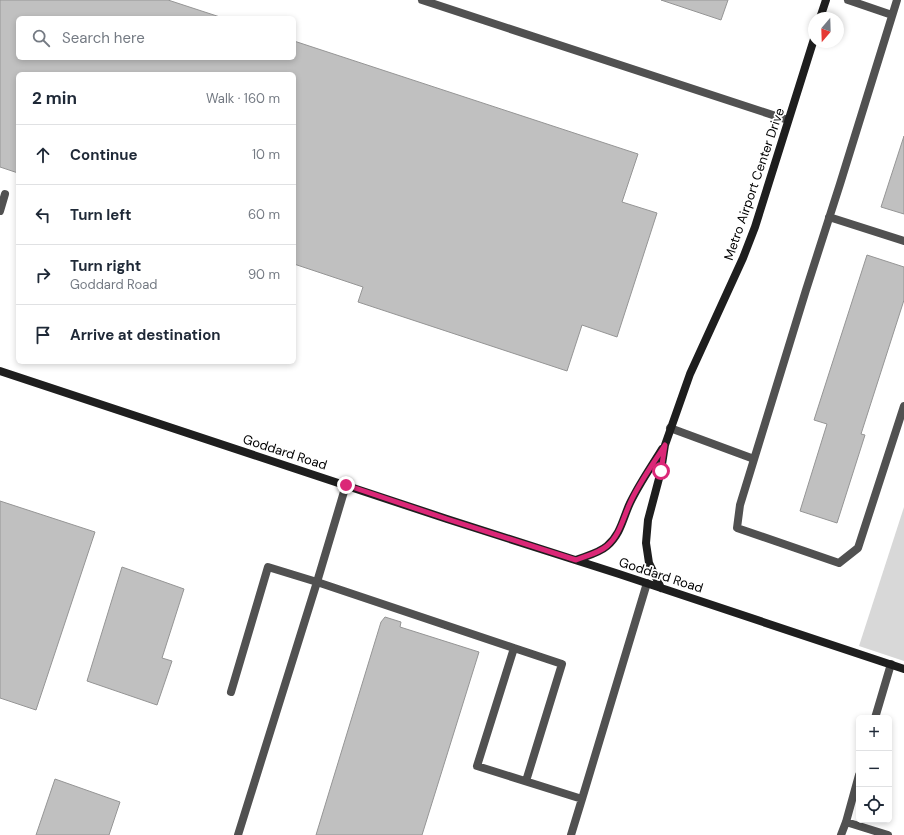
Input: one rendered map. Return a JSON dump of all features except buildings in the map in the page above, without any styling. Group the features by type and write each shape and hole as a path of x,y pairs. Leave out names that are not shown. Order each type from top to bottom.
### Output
{"main road":[{"path":"822,12 826,0"},
{"name":"Metro Airport Center Drive","path":"661,588 649,564 646,543 648,520 661,471 665,445 690,374 743,258 755,227 811,48"},
{"name":"Goddard Road","path":"0,371 447,519 647,583 904,669"},
{"name":"Metro Airport Center Drive","path":"576,560 607,547 618,533 640,485 665,445"}],"lane":[{"path":"422,0 788,120"},
{"path":"848,0 892,15"},
{"path":"897,0 803,297 740,505 737,528 839,563 858,548 904,406"},
{"path":"0,211 5,194"},
{"path":"829,217 904,240"},
{"path":"670,428 754,459"},
{"path":"238,835 346,485"},
{"path":"232,692 268,566 562,664 526,781"},
{"path":"571,835 647,583"},
{"path":"514,648 477,766 582,799"},
{"path":"877,715 891,664"},
{"path":"841,835 856,787"},
{"path":"846,822 888,835"}],"shaded area":[{"path":"904,507 904,661 859,646"}],"route":[{"path":"346,485 576,560 607,547 618,533 640,485 665,445 661,471"}]}
